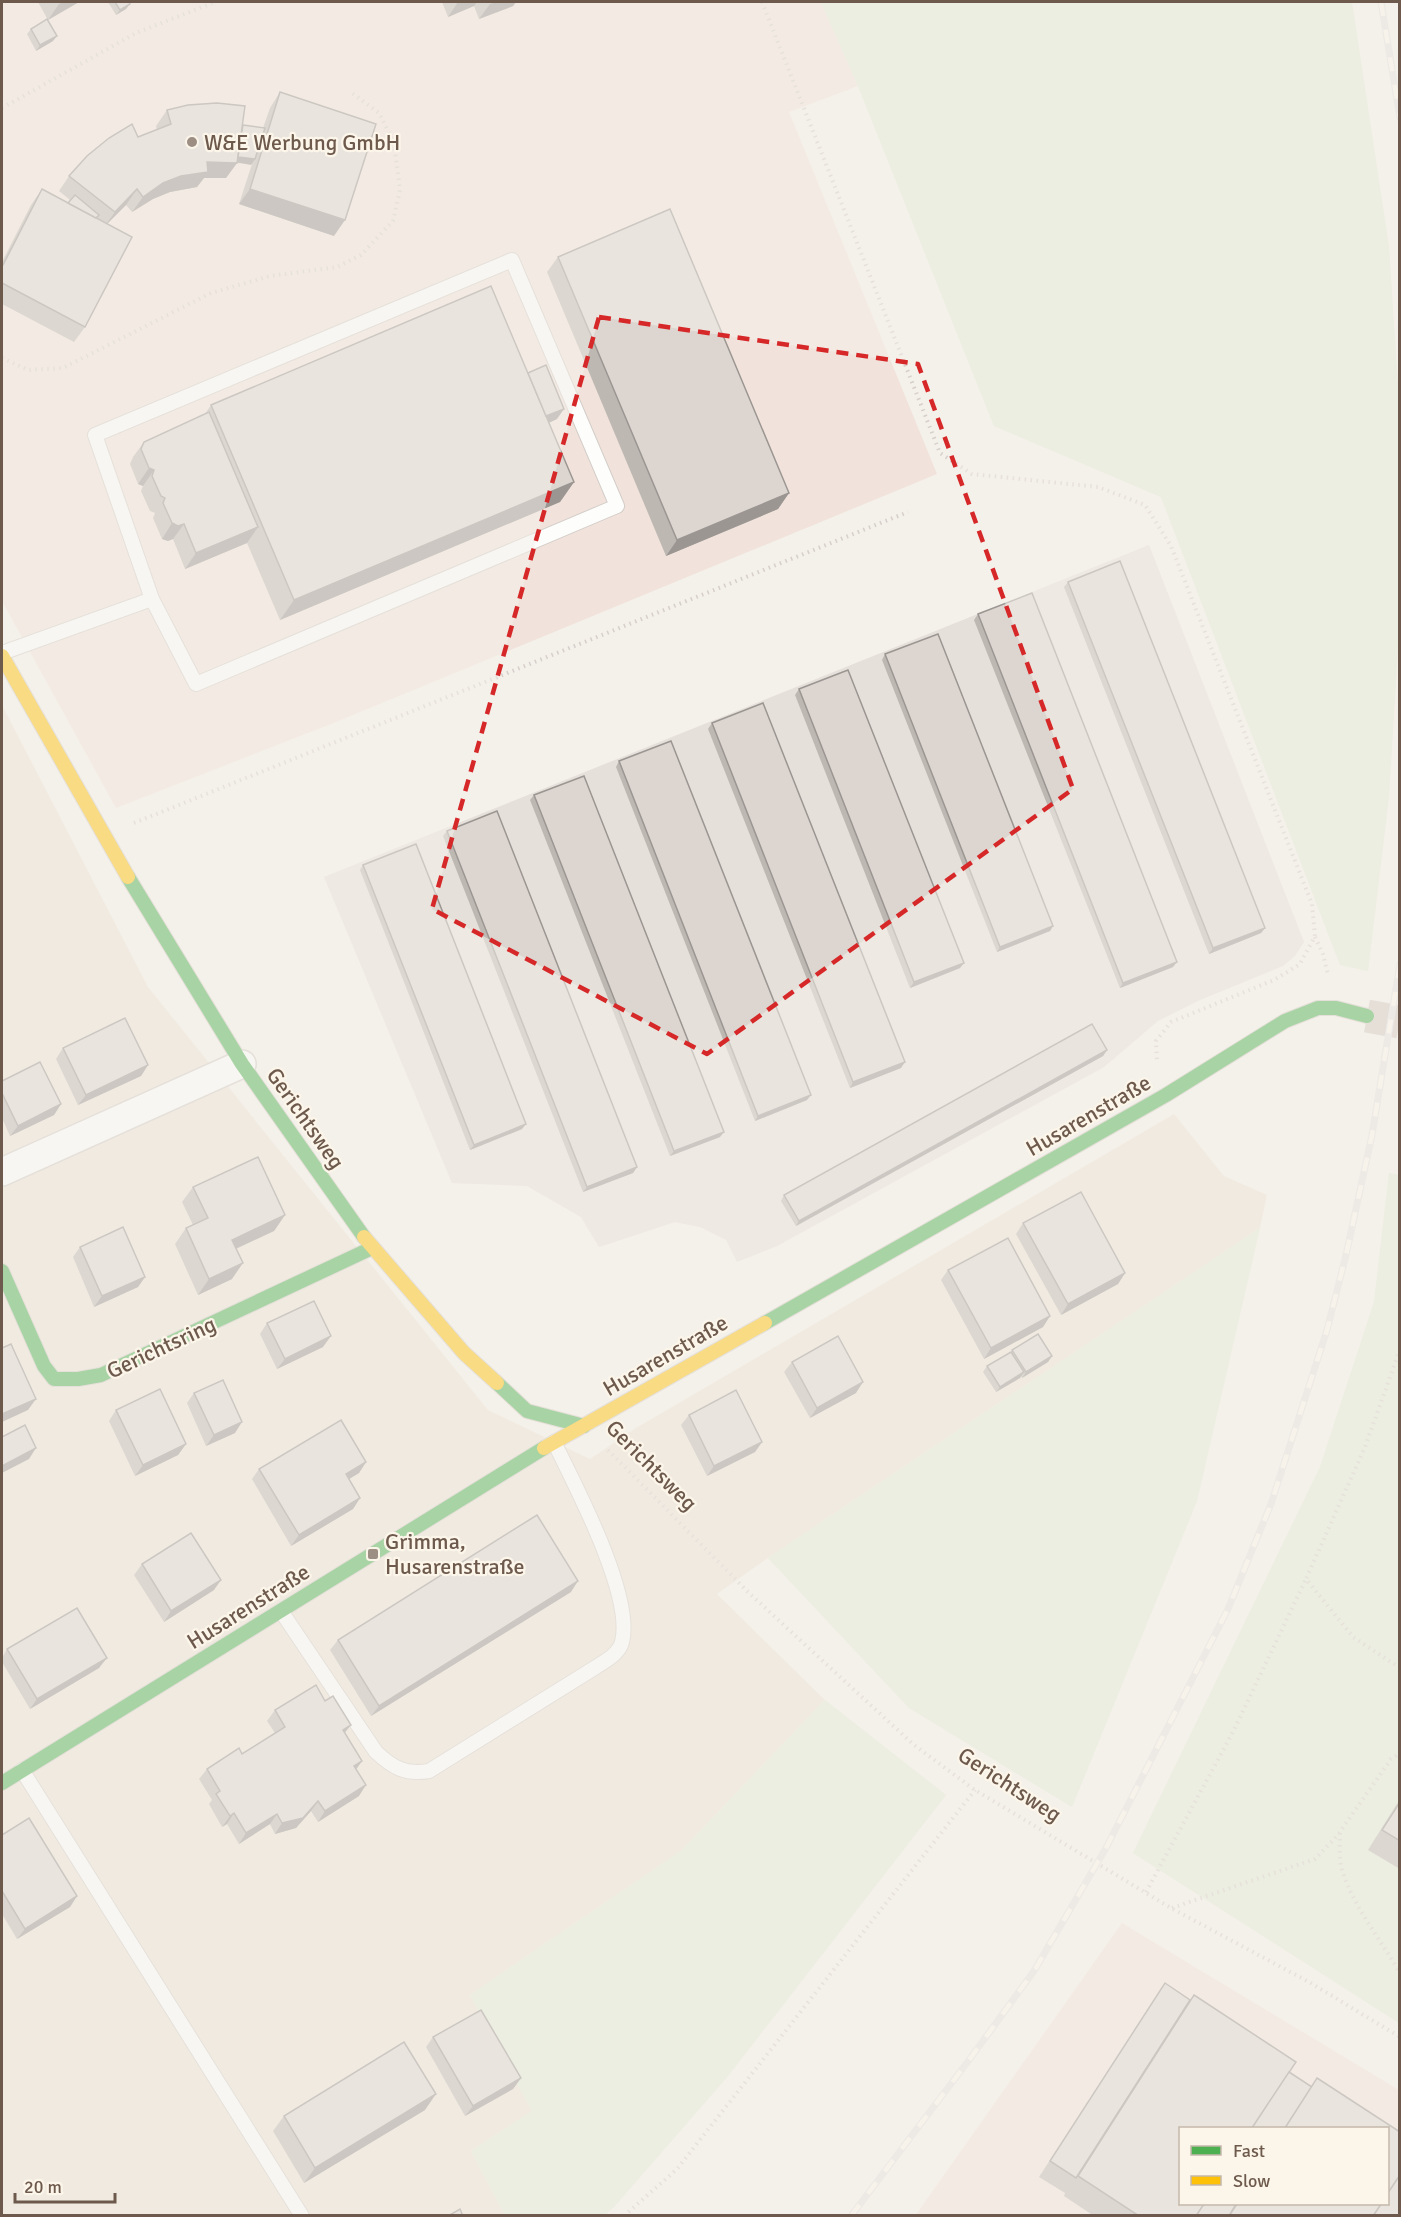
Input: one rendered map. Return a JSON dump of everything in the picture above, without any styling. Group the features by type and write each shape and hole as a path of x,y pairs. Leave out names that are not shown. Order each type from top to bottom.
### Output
{"street":[{"name":"Gerichtsweg","path":"2,655 103,836 242,1064 372,1248 464,1353 527,1411 584,1426"},
{"name":"Husarenstraße","path":"2,1783 554,1442 1166,1095 1285,1021 1318,1008 1335,1008 1367,1016"},
{"path":"2,1172 242,1064"},
{"name":"Gerichtsring","path":"2,1271 44,1366 54,1379 78,1380 101,1375 372,1248"}],"lane":[{"path":"512,260 617,506 196,684 152,599 95,435 512,260"},
{"path":"2,655 152,599"},
{"path":"281,1611 376,1752 390,1766 417,1773 429,1771 439,1765 596,1667 614,1655 622,1644 623,1622 616,1588 602,1545 554,1442"},
{"path":"22,1770 302,2216"}],"path":[{"path":"2,108 136,33 215,2"},
{"path":"762,2 940,453 972,474 1098,487 1145,505 1171,546 1312,904 1315,936 1300,964 1263,985 1171,1022 1156,1041 1157,1072 1166,1095"},
{"path":"2,358 28,370 63,368 211,293 270,276 337,267 361,255 393,221 400,190 394,143 379,113 352,93"},
{"path":"103,836 908,512"},
{"path":"1146,1892 1233,1732 1306,1579 1365,1447 1400,1349"},
{"name":"Gerichtsweg","path":"584,1426 748,1592 914,1745 975,1790 1171,1908 1309,1983 1400,2037"},
{"path":"1306,1579 1353,1637 1400,1668"},
{"path":"1171,1908 1315,1859 1340,1832 1391,1759 1400,1753"},
{"path":"624,2216 676,2169 975,1790"},
{"path":"1340,1832 1340,1856 1354,1899 1400,1973"}],"highlighted area":[{"path":"599,317 918,364 1073,789 707,1054 432,909"}],"shaded area":[{"path":"2,2 821,2 858,86 789,112 937,474 331,724 116,808 2,601"},
{"path":"1149,545 1304,942 1295,956 1283,966 1200,1000 1158,1021 1104,1067 777,1246 737,1262 726,1240 700,1227 675,1222 599,1247 581,1217 527,1186 452,1183 324,877"},
{"path":"2,705 148,987 488,1410 590,1459 636,1428 1174,1114 1224,1176 1267,1195 1260,1228 717,1594 825,1700 681,1851 470,1995 532,2111 471,2151 505,2215 2,2215"},
{"path":"1122,1923 1399,2090 1399,2215 915,2216"}],"green space":[{"path":"821,2 1352,2 1389,247 1400,415 1399,630 1389,797 1368,971 1340,965 1161,497 994,426 858,86"},
{"path":"1389,1173 1399,1175 1399,2023 1133,1853 1320,1467 1374,1302"},
{"path":"1260,1228 1197,1501 1072,1807 909,1708 768,1558"},
{"path":"825,1700 946,1795 728,2076 614,2207 605,2215 505,2215 471,2151 532,2111 470,1995 681,1851"}],"building":[{"path":"115,2 129,2 130,4 120,10"},
{"path":"47,19 57,36 40,45 31,29"},
{"path":"280,92 376,124 345,220 250,189"},
{"path":"217,103 245,106 237,163 207,162 208,172 181,176 163,183 143,197 137,189 115,212 69,176 87,156 109,138 132,124 138,137 171,124 167,110 188,105"},
{"path":"243,125 265,128 255,159 238,157"},
{"path":"42,189 132,237 85,327 2,283 2,267"},
{"path":"75,195 99,215 96,218 68,203"},
{"path":"670,209 789,493 677,540 558,257"},
{"path":"491,286 574,482 294,600 211,405"},
{"path":"546,365 564,409 546,416 528,373"},
{"path":"209,412 258,527 196,553 184,524 178,526 172,523 163,503 165,498 161,496 152,476 154,470 149,468 141,449 144,442"},
{"path":"1120,561 1265,928 1213,948 1068,582"},
{"path":"1032,593 1177,962 1123,983 978,614"},
{"path":"938,634 1053,926 1000,947 885,654"},
{"path":"848,670 964,963 914,982 799,689"},
{"path":"763,703 905,1062 853,1082 712,723"},
{"path":"671,741 811,1095 758,1116 619,761"},
{"path":"584,776 724,1132 674,1151 534,795"},
{"path":"497,811 637,1167 587,1187 447,831"},
{"path":"416,844 526,1124 474,1145 363,865"},
{"path":"125,1018 148,1065 86,1095 63,1048"},
{"path":"1092,1024 1107,1050 799,1221 784,1195"},
{"path":"40,1062 61,1104 18,1126 2,1093 2,1081"},
{"path":"258,1157 285,1215 232,1240 243,1263 209,1279 186,1228 208,1218 193,1187"},
{"path":"1081,1192 1125,1273 1068,1304 1023,1223"},
{"path":"123,1227 145,1277 102,1296 80,1247"},
{"path":"1008,1238 1050,1316 991,1348 948,1270"},
{"path":"314,1301 331,1336 285,1359 267,1323"},
{"path":"1038,1334 1052,1356 1026,1372 1012,1350"},
{"path":"838,1336 863,1382 817,1408 792,1362"},
{"path":"11,1344 36,1399 2,1414 2,1348"},
{"path":"1011,1352 1024,1372 1000,1387 987,1366"},
{"path":"223,1380 242,1422 214,1435 194,1393"},
{"path":"160,1389 186,1444 143,1465 116,1410"},
{"path":"736,1390 762,1442 714,1466 689,1415"},
{"path":"341,1420 366,1462 346,1474 360,1498 299,1535 259,1469"},
{"path":"25,1425 36,1448 2,1466 2,1437"},
{"path":"537,1515 578,1581 379,1706 338,1640"},
{"path":"191,1533 221,1580 171,1611 142,1564"},
{"path":"77,1608 107,1658 37,1699 7,1649"},
{"path":"316,1685 325,1701 333,1696 351,1725 343,1730 362,1761 354,1766 366,1785 325,1811 318,1801 303,1818 282,1823 277,1814 246,1833 234,1813 230,1816 216,1794 220,1791 207,1769 239,1748 242,1754 285,1727 275,1710"},
{"path":"1400,1802 1400,1841 1382,1830"},
{"path":"29,1818 77,1896 25,1929 2,1891 2,1835"},
{"path":"1165,1983 1190,2000 1076,2178 1050,2161"},
{"path":"1194,1995 1296,2062 1253,2127 1179,2127 1179,2205 1203,2205 1196,2216 1139,2216 1078,2176"},
{"path":"481,2010 521,2078 473,2106 433,2037"},
{"path":"404,2042 436,2094 315,2168 284,2116"},
{"path":"1289,2072 1312,2087 1286,2127 1253,2127"},
{"path":"1317,2078 1400,2132 1400,2175 1389,2192 1389,2127 1286,2127"},
{"path":"1400,2175 1400,2216 1373,2216 1380,2205 1389,2205 1389,2192"},
{"path":"1203,2205 1235,2205 1229,2216 1196,2216"},
{"path":"1236,2205 1380,2205 1373,2216 1229,2216"},
{"path":"460,2209 463,2216 448,2216"}],"tunnel":[{"path":"1367,1016 1400,1022"}],"railway":[{"path":"1381,2 1400,118"},
{"path":"851,2216 1034,1971 1106,1848 1228,1609 1271,1504 1327,1330 1372,1135 1400,964"}],"traffic: fast":[{"path":"128,877 242,1064 364,1237"},
{"path":"765,1323 1166,1095 1285,1021 1318,1008 1336,1008 1367,1016"},
{"path":"2,1271 44,1366 54,1379 78,1379 101,1375 372,1248"},
{"path":"497,1383 527,1411 584,1426"},
{"path":"2,1783 544,1448"}],"traffic: slow":[{"path":"2,656 128,877"},
{"path":"364,1237 464,1353 497,1383"},
{"path":"544,1448 765,1323"}],"place":[{"name":"W&E Werbung GmbH","path":"192,142"},
{"name":"Grimma, Husarenstraße","path":"373,1554"}]}
